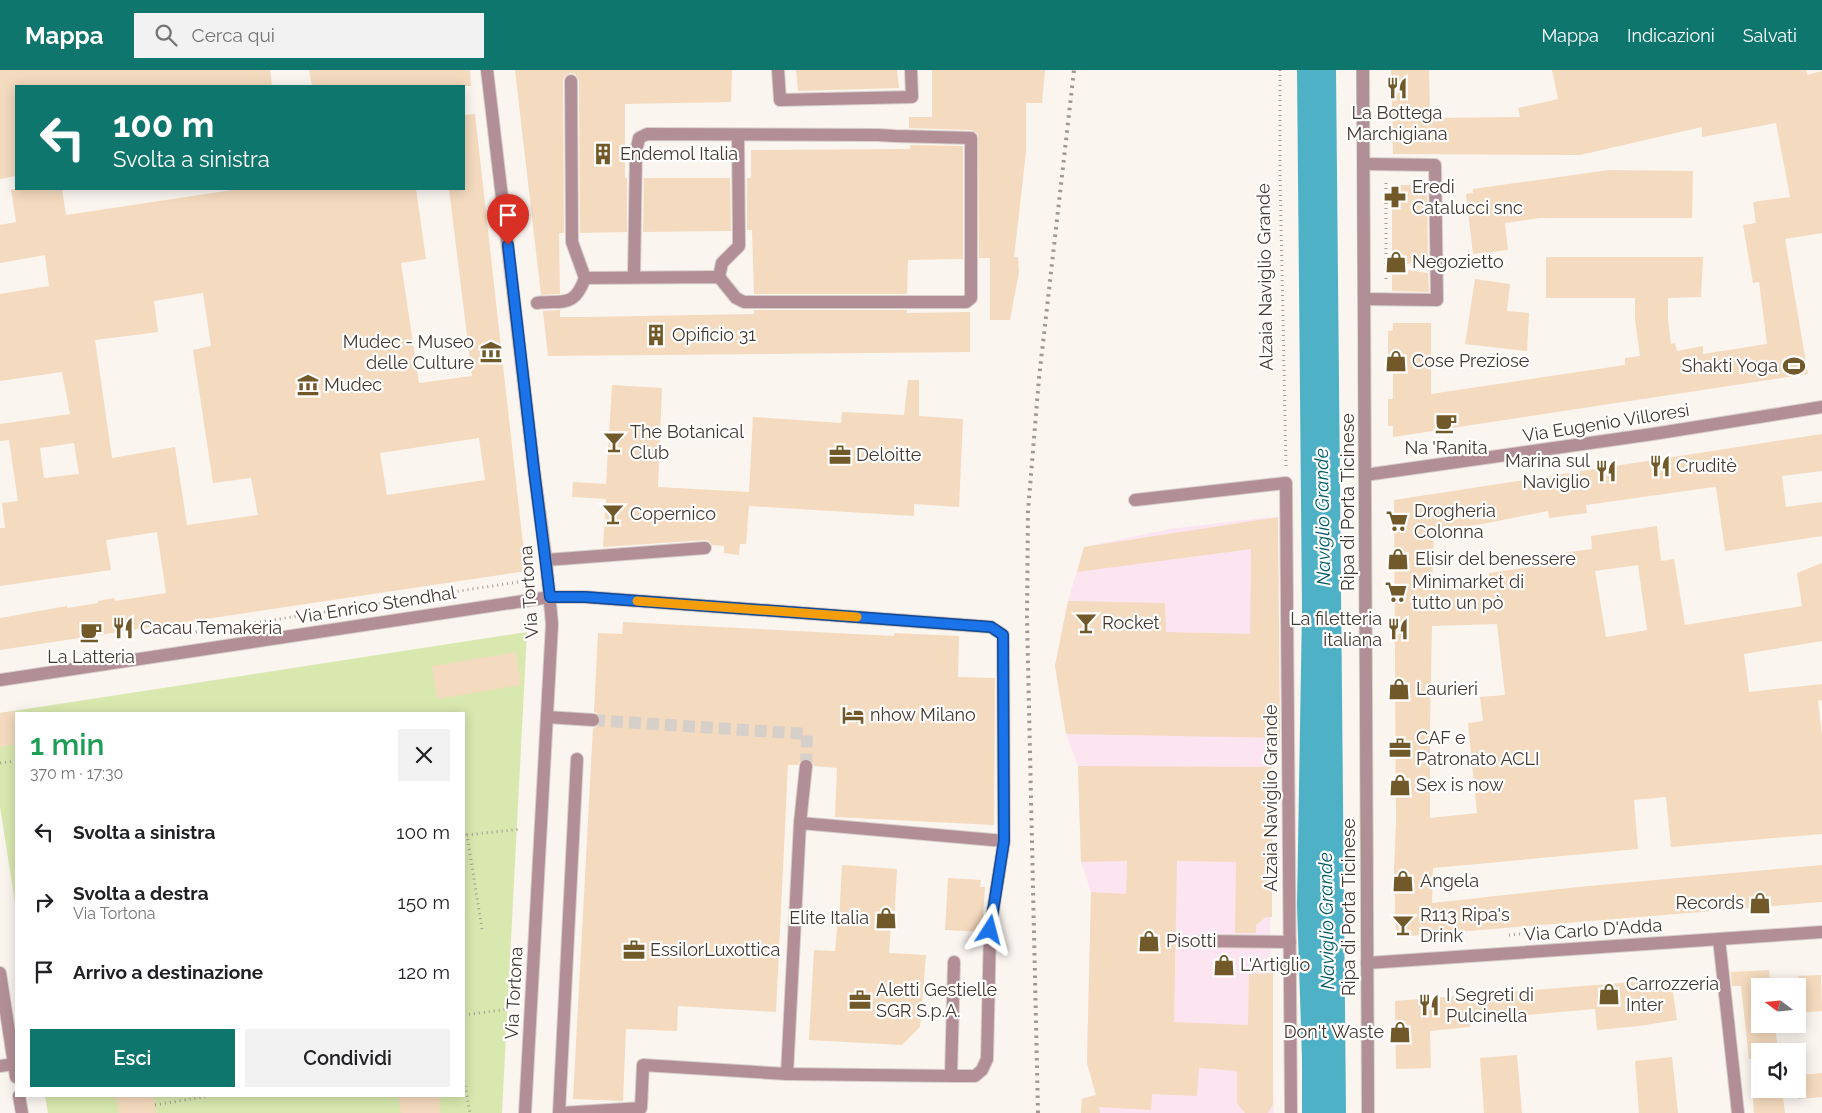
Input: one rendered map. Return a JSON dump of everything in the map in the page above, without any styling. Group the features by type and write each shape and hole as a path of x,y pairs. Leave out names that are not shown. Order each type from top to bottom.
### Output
{"street":[{"name":"Via Tortona","path":"487,70 552,624 525,1113"},
{"path":"778,70 780,100 912,97 911,70"},
{"name":"Ripa di Porta Ticinese","path":"1363,70 1368,1113"},
{"path":"537,303 569,301 580,290 584,278 572,242 571,81"},
{"path":"634,277 636,152 639,138 647,134 878,134 971,138 971,298 966,302 744,302 736,298 719,277"},
{"path":"719,277 722,263 739,246 738,135"},
{"path":"1364,164 1435,165 1437,300 1364,299"},
{"path":"584,278 719,277"},
{"name":"Via Eugenio Villoresi","path":"1365,475 1654,434 1822,407"},
{"path":"1135,500 1286,483"},
{"name":"Alzaia Naviglio Grande","path":"1286,483 1291,1113"},
{"path":"546,560 705,548"},
{"name":"Via Enrico Stendhal","path":"0,680 550,597 585,597 991,627 1003,635 1004,841"},
{"path":"547,717 593,720"},
{"path":"577,760 560,1113 641,1108 643,1065 787,1074 974,1076 982,1070 987,1059 990,930 1004,841 800,822"},
{"path":"787,1074 800,822 806,766"},
{"name":"Via Carlo D'Adda","path":"1367,963 1822,932"},
{"path":"1720,939 1738,1113"},
{"path":"1202,941 1290,942"},
{"path":"951,1076 954,962"},
{"path":"0,974 3,1009 15,1070"},
{"path":"0,1066 14,1064"},
{"path":"19,1097 22,1113"}],"path":[{"name":"Alzaia Naviglio Grande","path":"1280,70 1286,483"},
{"path":"1386,184 1386,289"},
{"path":"0,763 15,761"},
{"path":"482,929 467,835 521,829"},
{"path":"1502,935 1561,930"},
{"path":"465,1015 508,1008"},
{"path":"465,1086 470,1113"},
{"path":"155,1105 202,1097"}],"shaded area":[{"path":"1270,517 1270,928 1274,1113 1081,1113 1082,1099 1096,1095 1087,1063 1091,892 1081,862 1078,766 1066,734 1055,666 1068,601 1084,547 1170,529"}],"green space":[{"path":"527,632 502,1113 48,1113 45,1097 465,1097 465,712 15,712 15,903 0,807 0,713"}],"water":[{"name":"Naviglio Grande","path":"1297,70 1336,70 1346,1113 1302,1113 1297,905 1302,610"}],"building":[{"path":"0,70 270,70 272,85 15,85 15,176 0,179"},
{"path":"309,70 470,70 471,86 465,85 312,85"},
{"name":"Endemol Italia","path":"515,70 732,70 731,102 625,104 627,232 580,233 579,81 575,74 570,73 564,77 564,233 559,233 560,294 541,295"},
{"path":"796,70 897,70 899,88 798,91"},
{"path":"932,70 1045,70 1042,103 1026,103 1026,152 1014,257 1018,257 1019,272 1010,320 990,320 990,258 979,258 978,134 971,130 909,128 909,117 932,117"},
{"path":"1391,70 1429,70 1430,111 1433,112 1433,118 1520,117 1518,108 1558,99 1552,70 1806,70 1807,75 1822,71 1822,233 1785,239 1808,374 1393,437 1393,426 1388,426 1388,399 1393,399 1393,356 1388,356 1388,331 1393,330 1393,323 1431,323 1431,394 1625,365 1625,358 1640,356 1635,319 1635,298 1546,298 1546,257 1703,257 1701,297 1668,298 1671,344 1675,343 1677,351 1703,346 1703,354 1767,344 1759,282 1753,283 1743,225 1756,223 1753,202 1790,197 1776,123 1702,137 1702,127 1580,155 1393,154"},
{"path":"475,114 526,571 0,650 0,618 67,606 67,608 98,603 98,601 114,598 115,601 166,593 157,532 106,540 111,570 0,586 0,528 5,528 2,503 18,501 9,440 0,441 0,424 70,414 62,372 0,381 0,294 49,286 45,255 0,263 0,225 16,222 11,189 62,190 66,215 232,190 416,190 426,259 401,263 419,383 472,376 449,190 465,190 465,115","holes":["203,293 211,346 193,350 213,483 251,478 258,515 187,525 175,447 112,458 95,340 158,332 154,301","479,438 485,480 387,495 380,453","74,443 79,474 44,478 40,448"]},
{"path":"910,145 963,146 963,259 908,260 907,294 754,294 752,230 747,230 747,178 751,178 751,150 910,149"},
{"path":"1609,170 1693,171 1692,218 1540,218 1505,223 1508,250 1473,254 1466,194 1473,193 1473,189"},
{"path":"644,178 730,178 731,231 643,232"},
{"path":"1392,185 1427,185 1428,261 1392,266"},
{"path":"1392,268 1428,273 1429,292 1392,291"},
{"path":"1475,279 1510,284 1507,311 1529,313 1527,351 1465,344"},
{"path":"560,310 560,317 754,314 754,310 907,310 907,313 970,312 970,352 548,356 543,311"},
{"path":"908,380 919,380 919,416 963,419 959,507 914,504 914,516 749,506 746,544 740,544 739,555 724,553 724,546 712,545 709,541 705,540 603,547 606,499 572,497 573,482 606,484 612,385 662,388 658,487 749,492 753,417 841,423 842,412 904,415"},
{"path":"1822,434 1822,471 1782,476 1786,507 1822,502 1822,536 1725,551 1716,487 1714,487 1586,505 1587,513 1549,518 1548,511 1434,531 1432,587 1491,586 1489,573 1556,563 1554,554 1592,549 1591,536 1657,526 1661,561 1674,559 1685,625 1802,606 1797,573 1822,563 1822,641 1744,654 1749,692 1822,684 1822,700 1818,701 1822,736 1822,834 1671,847 1666,797 1634,800 1638,849 1433,868 1432,903 1578,887 1822,865 1822,902 1396,937 1394,870 1396,822 1394,500","holes":["1638,565 1647,630 1606,637 1595,571","1497,624 1505,695 1480,697 1483,721 1468,723 1477,813 1430,818 1432,626"]},
{"path":"1278,517 1280,738 1066,734 1055,666 1068,601 1165,603 1166,632 1250,634 1251,549 1077,572 1084,547"},
{"path":"623,622 894,636 894,633 959,636 958,677 995,678 994,825 835,817 837,768 814,766 811,760 806,758 800,761 798,765 788,765 776,1012 678,1006 677,1031 626,1029 623,1101 573,1099 593,728 599,725 601,720 598,714 594,712 598,633 622,634"},
{"path":"516,652 521,685 437,699 432,666"},
{"path":"16,711 15,744 0,747 0,713"},
{"path":"1078,766 1272,767 1272,917 1266,917 1256,925 1256,933 1235,933 1236,862 1177,861 1174,1022 1248,1025 1249,974 1273,973 1273,1104 1268,1113 1245,1113 1237,1103 1237,1071 1199,1068 1197,1096 1152,1094 1151,1110 1099,1107 1100,1113 1081,1113 1082,1099 1096,1095 1087,1063 1091,892 1126,894 1127,861 1081,862"},
{"path":"842,865 897,869 894,923 891,923 889,953 926,955 920,1027 902,1045 809,1040 814,950 835,951"},
{"path":"948,878 981,880 980,887 985,887 982,932 945,930"},
{"path":"1769,970 1770,978 1751,978 1751,1033 1776,1033 1777,1043 1751,1043 1751,1059 1749,1059 1741,986 1732,986 1731,972"},
{"path":"1821,975 1822,1011 1806,1012 1806,978 1798,978 1798,976"},
{"path":"1671,979 1677,1020 1597,1030 1595,1009 1470,1020 1470,1027 1430,1031 1431,1068 1396,1069 1395,1001"},
{"path":"1517,1055 1522,1113 1484,1113 1480,1058"},
{"path":"1672,1057 1678,1113 1639,1113 1635,1061"},
{"path":"1822,1073 1822,1097 1798,1099 1806,1098 1806,1074"},
{"path":"116,1097 153,1097 156,1113 119,1113"},
{"path":"398,1097 439,1097 441,1113 401,1113"},
{"path":"1753,1098 1783,1098 1785,1113 1754,1113"}],"tunnel":[{"path":"593,720 807,734 806,766"}],"tram line":[{"path":"1357,70 1363,1113"},
{"path":"1367,70 1373,1113"}],"railway":[{"path":"1038,1113 1027,618 1028,511 1039,378 1074,70"}],"slow traffic":[{"path":"637,601 857,617"}],"place":[{"name":"La Bottega Marchigiana","path":"1397,88"},
{"name":"Endemol Italia","path":"603,154"},
{"name":"Eredi Catalucci snc","path":"1395,197"},
{"name":"Negozietto","path":"1396,262"},
{"name":"Opificio 31","path":"656,335"},
{"name":"Mudec - Museo delle Culture","path":"491,352"},
{"name":"Cose Preziose","path":"1396,361"},
{"name":"Shakti Yoga","path":"1794,366"},
{"name":"Mudec","path":"308,385"},
{"name":"Na 'Ranita","path":"1446,423"},
{"name":"The Botanical Club","path":"614,442"},
{"name":"Deloitte","path":"840,455"},
{"name":"Cruditè","path":"1660,466"},
{"name":"Marina sul Naviglio","path":"1606,471"},
{"name":"Copernico","path":"613,514"},
{"name":"Drogheria Colonna","path":"1397,521"},
{"name":"Elisir del benessere","path":"1398,559"},
{"name":"Minimarket di tutto un pò","path":"1396,592"},
{"name":"Rocket","path":"1086,623"},
{"name":"Cacau Temakeria","path":"123,628"},
{"name":"La filetteria italiana","path":"1398,629"},
{"name":"La Latteria","path":"91,632"},
{"name":"Laurieri","path":"1399,689"},
{"name":"nhow Milano","path":"853,715"},
{"name":"CAF e Patronato ACLI","path":"1400,748"},
{"name":"Sex is now","path":"1400,785"},
{"name":"Angela","path":"1403,881"},
{"name":"Records","path":"1760,903"},
{"name":"Elite Italia","path":"886,918"},
{"name":"R113 Ripa's Drink","path":"1403,925"},
{"name":"Pisotti","path":"1149,941"},
{"name":"EssilorLuxottica","path":"634,950"},
{"name":"L'Artiglio","path":"1224,965"},
{"name":"Carrozzeria Inter","path":"1609,994"},
{"name":"Aletti Gestielle SGR S.p.A.","path":"860,1000"},
{"name":"I Segreti di Pulcinella","path":"1429,1005"},
{"name":"Don't Waste","path":"1400,1032"}],"route":[{"path":"508,245 550,597 585,597 991,627 1003,635 1004,841 990,930"}]}
